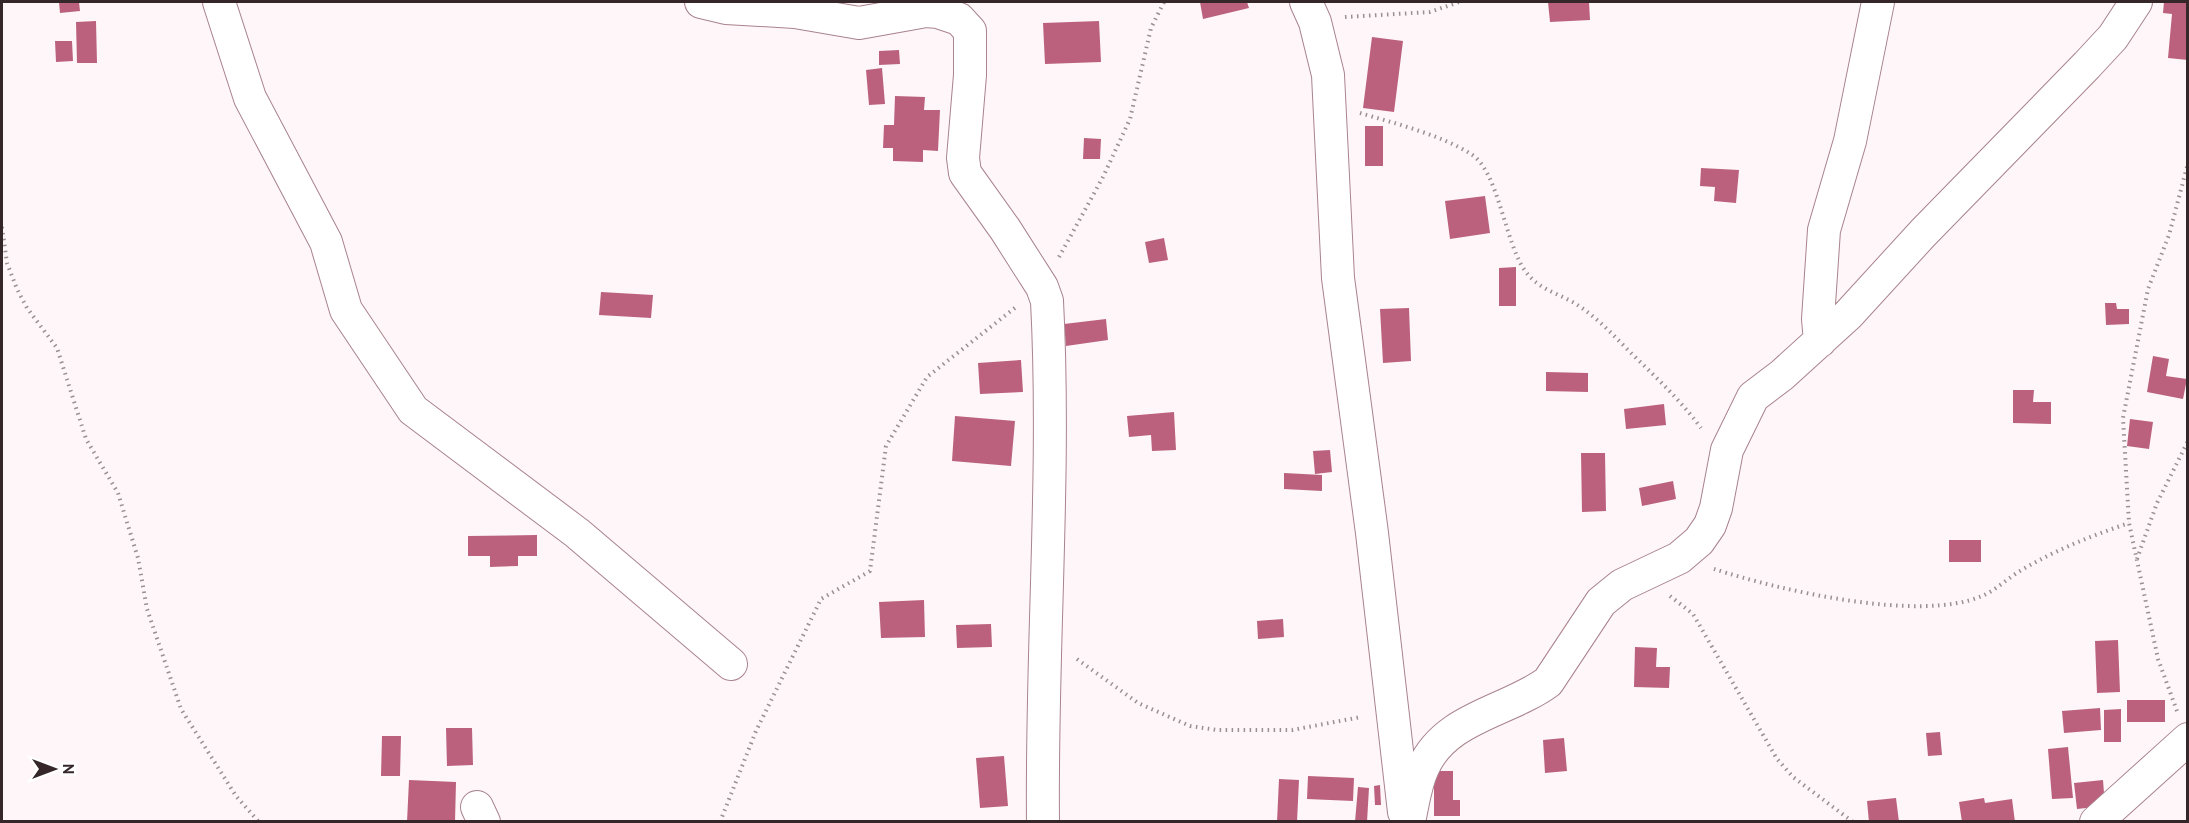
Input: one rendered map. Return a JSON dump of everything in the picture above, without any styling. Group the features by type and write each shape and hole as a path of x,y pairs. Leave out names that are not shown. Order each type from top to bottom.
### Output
{"street":[{"path":"219,2 250,98 326,242 346,310 413,410 577,533 731,664"},
{"path":"701,2 726,8 795,12 859,23 926,11 938,12 958,19 971,16 970,75 963,158 965,173 1005,229 1042,287 1047,301 1043,822"},
{"path":"1820,341 1818,319 1824,230 1850,141 1878,2"},
{"path":"1407,822 1422,768 1436,745 1459,727 1548,682 1601,602 1635,578 1679,558 1699,541 1710,525 1716,508 1725,460 1753,397 1820,341 2080,73 2113,37 2136,2"},
{"path":"1310,12 1329,75 1338,278 1407,822"},
{"path":"2096,822 2184,730"}],"path":[{"path":"720,822 756,731 821,599 870,571 886,446 927,377 1042,287 1103,177 1130,118 1151,28 1164,2"},
{"path":"1310,12 1354,16 1430,12 1459,2"},
{"path":"1357,112 1409,128 1473,154 1486,174 1515,252 1526,273 1545,290 1579,306 1604,326 1680,400 1725,460"},
{"path":"2184,730 2158,659 2129,523 2123,417 2148,289 2169,235 2187,163"},
{"path":"2,227 7,263 17,289 27,308 57,348 86,439 118,493 138,558 147,609 181,709 236,796 259,822"},
{"path":"2137,560 2157,503 2187,441"},
{"path":"1679,558 1737,577 1820,597 1918,605 1956,604 1984,595 2020,571 2053,554 2129,523"},
{"path":"1635,578 1668,594 1693,614 1777,759 1793,777 1853,822"},
{"path":"1044,632 1138,703 1190,726 1217,730 1292,730 1360,718 1392,704"}],"building":[{"path":"59,2 79,2 80,11 60,13"},
{"path":"1200,2 1247,2 1249,8 1203,19"},
{"path":"1548,2 1589,2 1590,20 1550,22"},
{"path":"2164,2 2188,2 2188,60 2168,58 2172,14 2163,13"},
{"path":"96,21 97,63 77,63 76,22"},
{"path":"1099,21 1101,62 1045,64 1043,23"},
{"path":"1372,37 1403,41 1394,112 1363,108"},
{"path":"55,41 72,41 73,61 56,62"},
{"path":"899,50 900,64 879,65 879,51"},
{"path":"882,68 885,104 869,105 866,70"},
{"path":"895,96 925,97 924,110 940,110 938,151 923,150 923,162 893,161 893,148 883,148 884,125 894,125"},
{"path":"1365,126 1383,126 1383,166 1365,166"},
{"path":"1084,138 1101,139 1100,159 1083,159"},
{"path":"1701,168 1739,170 1736,203 1714,201 1715,187 1700,186"},
{"path":"1485,196 1490,233 1450,239 1445,201"},
{"path":"1164,238 1168,260 1149,263 1145,242"},
{"path":"1516,267 1516,306 1499,306 1499,268"},
{"path":"601,292 653,295 651,318 599,315"},
{"path":"2105,303 2116,303 2117,309 2129,309 2129,324 2106,325"},
{"path":"1409,308 1411,361 1383,363 1380,309"},
{"path":"1106,319 1108,340 1066,346 1064,324"},
{"path":"2153,356 2169,359 2166,376 2187,379 2183,399 2147,392"},
{"path":"1021,360 1023,392 980,394 978,363"},
{"path":"1546,372 1588,373 1588,392 1546,391"},
{"path":"2013,390 2034,390 2033,402 2051,402 2051,424 2013,423"},
{"path":"1664,404 1666,425 1626,429 1624,409"},
{"path":"1174,412 1176,450 1152,451 1151,435 1129,437 1127,416"},
{"path":"955,416 1015,421 1011,466 952,461"},
{"path":"2130,419 2153,422 2149,449 2127,446"},
{"path":"1330,450 1332,472 1315,474 1313,451"},
{"path":"1581,453 1605,453 1606,511 1582,512"},
{"path":"1284,473 1322,475 1322,491 1284,489"},
{"path":"1673,481 1676,499 1642,506 1639,488"},
{"path":"537,535 537,556 518,556 518,566 490,567 490,556 468,556 468,536"},
{"path":"1949,540 1981,540 1981,562 1949,562"},
{"path":"924,600 925,637 881,638 879,602"},
{"path":"1283,619 1284,637 1258,639 1257,621"},
{"path":"991,624 992,647 957,648 956,625"},
{"path":"2118,640 2120,692 2097,693 2095,641"},
{"path":"1635,647 1657,648 1656,667 1670,667 1669,688 1634,687"},
{"path":"2127,700 2165,700 2165,722 2127,722"},
{"path":"2100,708 2101,730 2064,733 2062,711"},
{"path":"2121,709 2121,742 2104,742 2104,710"},
{"path":"446,728 472,728 473,765 447,766"},
{"path":"1940,732 1942,755 1928,756 1926,733"},
{"path":"382,736 401,736 400,776 381,776"},
{"path":"1564,738 1567,771 1545,773 1543,740"},
{"path":"2068,747 2073,798 2052,799 2048,749"},
{"path":"1004,756 1008,806 980,808 976,758"},
{"path":"1434,771 1453,771 1453,800 1460,800 1460,816 1434,816"},
{"path":"1308,776 1354,778 1353,801 1307,799"},
{"path":"1279,779 1299,780 1297,822 1277,822"},
{"path":"409,780 456,782 455,822 407,822"},
{"path":"2103,780 2105,806 2077,809 2074,783"},
{"path":"1380,785 1381,805 1375,805 1374,786"},
{"path":"1358,787 1369,788 1367,822 1355,822"},
{"path":"1896,798 1899,822 1869,822 1867,801"},
{"path":"1984,798 1985,803 2012,799 2015,822 1962,822 1959,802"}]}
